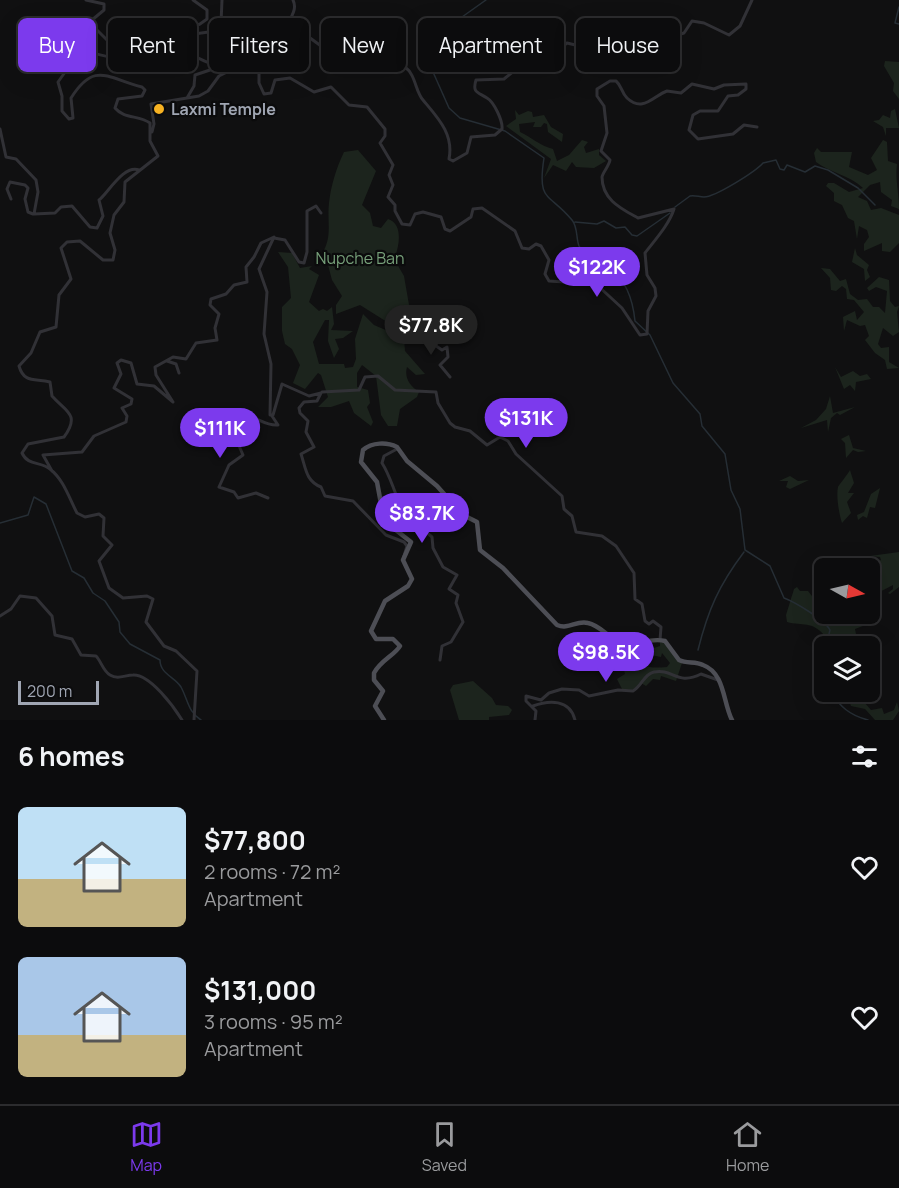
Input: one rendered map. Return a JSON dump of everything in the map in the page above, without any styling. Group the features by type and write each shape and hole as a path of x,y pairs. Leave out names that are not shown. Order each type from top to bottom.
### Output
{"main road":[{"path":"384,720 375,706 384,691 374,680 374,674 386,658 400,646 393,639 376,639 371,632 385,600 412,582 404,557 411,542 392,527 382,509 377,483 361,462 363,450 370,445 390,444 399,448 407,461 437,486 460,512 477,522 480,550 503,568 557,625 567,628 587,623 603,630 608,637 629,644 660,640 672,648 679,660 706,666 718,680 732,720"}],"street":[{"path":"86,0 104,4 104,10 92,20 92,24 114,46 117,54 115,57 108,58 78,48 70,50 68,68 58,82 63,113 69,119 74,118 70,101 88,77 113,76 144,87 142,96 118,99 115,107 120,113 146,120 152,126 152,132"},
{"path":"193,0 207,10 207,19 197,25"},
{"path":"197,34 216,31 221,23 222,0"},
{"path":"293,0 295,11 288,25 288,33 306,35 321,46 328,40 334,24 352,29 364,22 375,22 377,32 388,37 394,44 392,61 406,67 422,99 434,110 443,124 451,148 449,159 453,161 467,153 471,137 495,135 502,129 502,122 489,99 478,94 475,89 476,80 504,79 515,70 538,70 545,60 567,43 588,48 598,59 604,57 618,41 629,48 632,57 637,60 648,46 654,43 668,44 671,37 684,33 692,21 704,23 729,35 740,26 752,0"},
{"path":"187,98 194,86 195,75 213,70 212,64 197,58"},
{"path":"52,471 26,460 23,449 36,441 64,436 72,414 52,396 50,382 25,378 19,369 19,364 31,353 40,332 56,327 59,295 70,279 61,253 62,245 67,242 80,242 103,260 113,260 115,250 110,233 114,215 124,202 125,182 158,156 150,141 154,120 151,105 205,93 219,76 229,71 255,67 260,69 259,83 264,94 271,93 276,80 290,78 314,92 327,87 334,88 346,103 366,107 386,129 385,136 380,143 393,165 389,175 393,185 388,197 395,205 395,211 402,224 410,225 417,213 427,212 441,217 445,229 450,231 471,217 473,210 482,208 514,231 522,248 529,249 536,244 541,246 549,260 545,274 549,281 581,285 596,284 622,308 640,335 647,334 648,311 656,296 654,286 647,275 645,253 655,244 658,232 670,219 674,209 638,218 630,210 620,209 606,196 602,177 610,160 601,150 608,133 604,106 597,96 597,89 610,81 616,81 628,99 642,104 651,102 667,91 681,93 692,84 714,89 724,85 743,83 746,84 746,89 738,95 728,96 718,111 700,111 693,115 689,130 698,139 733,134 744,125 756,127"},
{"path":"0,129 6,157 16,159 36,180 38,192 33,210 35,214"},
{"path":"11,199 7,189 10,182 25,185 28,188 25,199 28,210 35,214 55,213 61,207 72,206 90,227 97,228 103,216 99,200 114,181 132,169 139,170"},
{"path":"194,717 196,668 176,651 164,646 146,622 153,599 147,596 123,598 112,592 99,561 112,545 103,536 104,518 99,514 85,517 77,513 67,490 43,455 82,452 94,436 126,422 128,416 122,408 131,404 132,399 114,388 122,374 117,363 120,360 131,363 137,384 153,386 173,402 155,371 156,366 176,356 186,359 196,343 217,340 215,328 219,314 210,305 211,299 226,294 237,284 247,282 246,267 261,243 274,238 285,240 299,262 304,263 307,252 307,211 316,206 321,213"},
{"path":"268,498 256,493 238,498 234,492 219,488 229,465 243,454 233,432 233,420 240,416 253,416 272,426 278,425 270,413 271,364 264,334 267,292 259,268 274,238"},
{"path":"405,332 426,339 442,350 447,348 448,357 440,365 450,377"},
{"path":"166,361 176,364 179,373"},
{"path":"272,416 282,384 309,396 359,390 363,378 378,376 388,383 392,390 436,392 438,403 454,427 470,431 487,445 500,437 505,439 516,454 562,496 564,509 572,516 576,532 602,536 621,552 634,573 635,599 642,604 645,621 649,624 653,621 661,627 660,640"},
{"path":"320,393 322,395 316,401 304,402 299,408 300,413 308,421 306,432 314,447 302,454 308,478 312,483 321,487 325,496 353,501 386,535 404,542 407,546 404,557"},
{"path":"399,448 386,454 382,460 398,500 414,523 432,537 433,548 443,567 457,576 449,589 458,595 456,603 463,622 451,642 442,646 440,660"},
{"path":"0,616 11,609 20,596 36,598 52,616 55,635 72,639 81,655 96,656 107,674 112,677 135,674 145,679 159,691 182,720"},
{"path":"575,720 568,707 557,702 545,702 533,706 526,702 526,696 541,700 549,693 562,689 576,690 589,696 618,690 633,691 654,672 691,679 701,674 718,680"},
{"path":"533,706 535,720"}],"green space":[{"path":"885,61 899,62 899,99 893,91 894,83 884,66"},
{"path":"895,109 899,128 886,128 886,136 883,127 873,121 879,120 883,115 890,118 891,111"},
{"path":"515,110 519,115 528,111 532,112 533,117 544,115 551,127 563,134 562,142 548,132 547,124 533,127 535,122 519,124 520,132 553,149 557,161 569,155 582,140 588,142 584,147 586,153 599,149 599,155 606,161 594,168 576,167 572,162 566,171 553,165 544,178 551,159 506,126 516,119"},
{"path":"883,140 887,142 888,161 897,164 899,209 891,206 892,200 881,192 880,182 870,185 858,197 867,201 871,210 881,208 899,215 899,243 890,252 882,251 882,243 864,251 864,244 869,237 867,230 859,226 857,239 854,221 848,218 842,205 834,201 834,193 826,186 828,183 834,183 849,192 863,188 816,162 814,153 817,148 821,152 852,152 849,167 868,175 877,170 871,158"},
{"name":"Nupche Ban","path":"358,150 376,171 362,205 370,213 373,226 381,228 388,219 393,222 398,231 399,243 394,259 404,276 412,322 403,332 360,305 336,314 336,305 342,296 332,280 324,250 329,233 330,196 334,177 344,152"},
{"path":"855,248 857,255 869,265 867,270 870,277 865,281 864,269 852,262"},
{"path":"278,252 292,253 300,268 312,266 309,269 319,275 309,302 319,311 323,309 327,311 332,307 334,324 331,330 353,331 343,338 335,339 339,349 334,358 328,341 329,320 325,320 313,342 319,364 344,364 345,368 353,367 356,359 355,339 363,314 374,325 404,338 405,351 425,374 416,375 407,367 408,381 419,392 417,397 400,409 397,426 388,426 381,415 376,376 362,365 357,373 357,387 368,390 370,403 367,407 373,422 371,426 354,413 349,401 331,407 318,407 328,397 321,375 318,373 305,389 293,383 300,365 292,349 285,344 282,331 282,307 291,298 288,267"},
{"path":"821,268 830,269 840,281 846,279 850,294 858,300 867,299 873,307 879,307 885,313 887,291 876,287 869,291 867,288 879,277 889,280 890,301 895,307 899,306 897,312 899,332 893,336 883,328 878,344 881,348 889,347 889,362 899,368 887,369 885,360 875,353 865,340 869,336 865,325 860,326 847,320 844,331 843,317 855,311 857,320 864,312 854,300 847,299 846,289 842,286 836,291 831,290 830,278"},
{"path":"835,367 841,377 853,371 860,376 867,374 871,379 856,382 855,391 850,385 844,389"},
{"path":"830,396 833,413 855,407 840,415 837,413 831,418 828,432 827,420 801,428 816,420 826,409"},
{"path":"849,435 853,448 866,451 853,450 846,458 845,443 841,439"},
{"path":"850,470 854,483 848,493 854,493 847,502 851,513 842,523 838,505 838,487"},
{"path":"790,476 798,481 809,480 790,489 786,487 788,481 779,481"},
{"path":"880,488 875,508 870,507 867,518 863,516 858,520 857,515 864,512 871,494"},
{"path":"899,552 899,587 890,594 888,593 893,589 893,585 880,592 880,557 870,556"},
{"path":"797,587 800,591 808,591 814,599 814,624 868,624 855,629 858,636 850,636 824,635 811,626 787,622 786,615 794,589"},
{"path":"660,642 665,643 682,663 676,681 661,676 660,680 653,679 646,686 641,683 633,690 622,689 617,679 625,674 623,666 617,662 616,654 626,659 635,657 649,667 667,667 670,663 662,653 661,657 651,655 646,647 648,644 651,649 660,646"},
{"path":"473,681 492,698 496,705 508,706 512,710 509,715 489,717 489,720 459,720 450,690 453,685"},
{"path":"850,702 865,703 871,710 882,708 884,714 894,710 897,702 899,711 893,720 875,720 865,709 851,706"}],"waterway":[{"path":"486,0 462,17 442,39 433,72 449,108 460,118 505,131 544,158 542,183 547,195 574,223 578,243 582,250 610,268 621,279 631,299 635,321 650,335 673,383 700,414 702,426 725,454 731,490 740,509 745,550 770,566 784,598 822,621 830,630 828,636"},
{"path":"899,7 895,23 899,24"},
{"path":"675,207 690,196 704,197 717,193 744,178 763,163 776,160 780,169 784,170 787,165 805,172 815,166 828,170 858,188 875,205"},
{"path":"575,222 597,224 604,221 616,228 625,227 632,235 637,236 670,213"},
{"path":"0,523 28,515 34,497 46,504 72,571 84,578 93,593 105,601 119,622 120,632 130,644 160,660 162,669 181,687 191,709 201,720"},
{"path":"698,650 715,598 744,552"},
{"path":"838,702 846,710 868,720"}],"place":[{"name":"Laxmi Temple","path":"159,109"}]}
